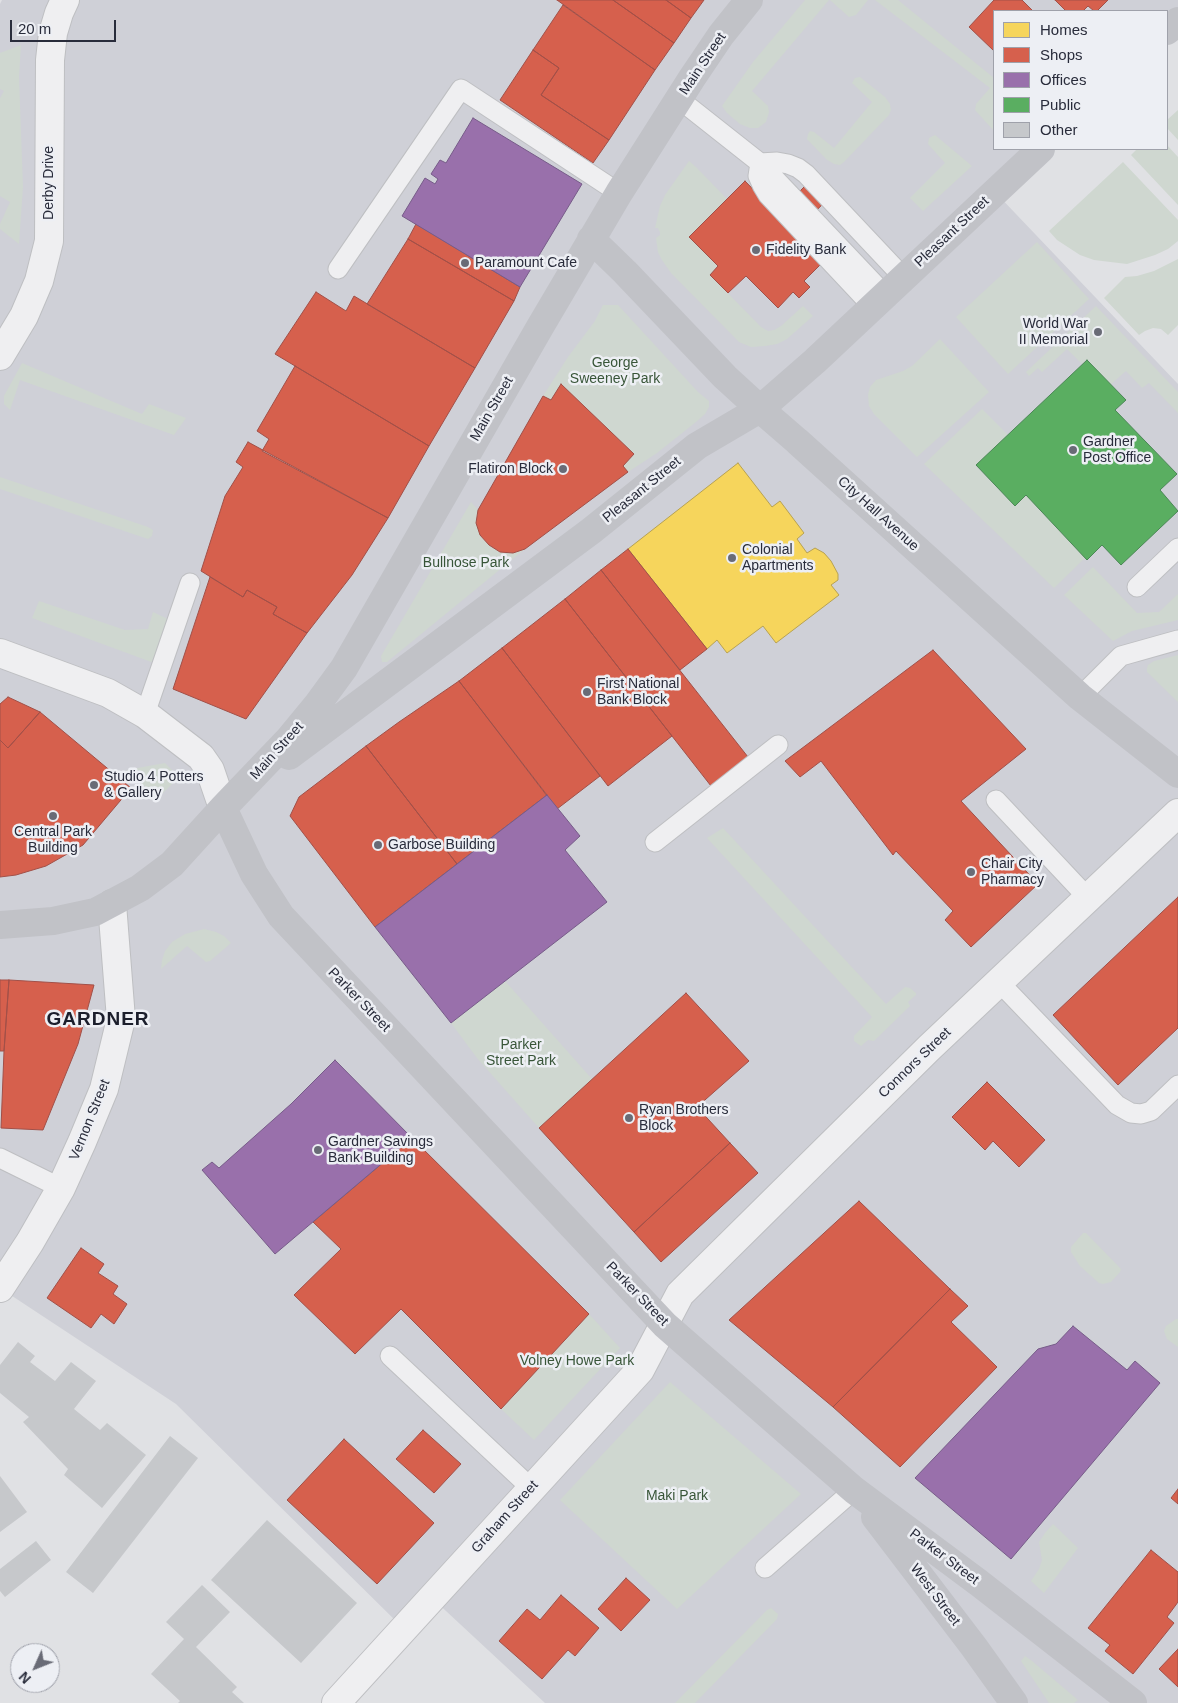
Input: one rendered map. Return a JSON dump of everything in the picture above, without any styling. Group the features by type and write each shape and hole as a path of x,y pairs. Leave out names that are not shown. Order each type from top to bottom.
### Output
{"main road":[{"name":"Main Street","path":"223,808 289,739 344,668 591,239 679,98 722,35 749,0"},
{"path":"1168,30 1178,21"},
{"name":"Pleasant Street","path":"223,808 259,778 592,531 697,446 760,409 1040,150"},
{"name":"City Hall Avenue","path":"591,239 626,272 726,377 760,409 797,440 1080,697 1178,774"},
{"path":"0,925 53,921 95,912 112,904 140,888 172,864 223,808"},
{"name":"Parker Street","path":"223,808 254,874 281,916 665,1324 854,1490 979,1583 1133,1703"},
{"name":"West Street","path":"854,1490 974,1646 1014,1703"}],"street":[{"name":"Derby Drive","path":"0,356 24,316 40,281 49,241 50,60 53,33 65,0"},
{"path":"0,653 108,693 145,714 201,757 210,770 223,808"},
{"name":"Connors Street","path":"665,1324 680,1294 856,1120 1178,813"},
{"name":"Vernon Street","path":"0,1288 30,1242 61,1188 104,1089 121,1019 112,904"},
{"name":"Graham Street","path":"336,1703 640,1370 665,1324"}],"lane":[{"path":"338,269 461,89 619,193"},
{"path":"679,98 760,163 778,162 788,164 806,174 887,293"},
{"path":"760,163 758,176 768,195 887,293"},
{"path":"1137,587 1178,548"},
{"path":"145,714 190,583"},
{"path":"1080,697 1122,656 1178,640"},
{"path":"654,842 778,745"},
{"path":"996,800 1088,898"},
{"path":"999,982 1117,1106 1131,1113 1142,1114 1151,1111 1178,1085"},
{"path":"0,1158 61,1188"},
{"path":"390,1356 531,1488"},
{"path":"765,1568 854,1490"}],"shaded area":[{"path":"2,0 1178,0 1178,21 1168,30 1168,10 993,10 993,150 1040,150 995,192 1178,384 1178,1703 545,1703 432,1598 403,1628 176,1404 0,1288 0,4"}],"green space":[{"path":"805,0 829,0 752,91 768,106 769,112 766,122 758,128 750,128 740,124 722,106 753,62"},
{"path":"830,0 868,0 856,15 849,17"},
{"path":"875,0 898,0 993,77 993,130 975,110 976,104 990,88"},
{"path":"21,45 19,77 23,187 19,244 0,229 0,224 10,202 0,196 0,98 4,91 0,89 0,53"},
{"path":"860,77 885,97 890,104 891,110 889,115 844,162 840,165 834,164 826,159 807,139 808,134 810,131 814,132 834,148 872,102 852,83 855,78"},
{"path":"1178,110 1178,140 1168,129 1168,119"},
{"path":"935,135 972,166 923,211 910,198 945,163 928,144 929,138"},
{"path":"1168,146 1178,157 1178,205 1131,155 1136,150 1168,150"},
{"path":"689,161 727,199 718,266 710,275 761,327 768,331 781,326 803,306 813,316 787,339 777,344 751,347 739,342 671,273 662,260 658,252 656,238 660,235 660,232 658,228 655,228 660,206 665,195"},
{"path":"1123,162 1178,220 1178,241 1168,249 1155,255 1127,264 1094,260 1080,255 1057,240 1049,231"},
{"path":"1037,242 1089,299 1008,374 956,317"},
{"path":"1178,259 1178,325 1168,335 1161,329 1153,328 1139,335 1104,298 1125,277 1154,271"},
{"name":"George Sweeney Park","path":"603,305 618,305 698,392 709,401 709,407 705,414 696,422 657,453 628,472 623,466 634,454 561,384 551,400 543,396 568,357 595,321"},
{"path":"1096,306 1178,392 1178,413 1149,383 1142,388 1126,371 1110,385 1087,360 1082,364 1067,349 1042,372 1038,368 1029,376 1026,372"},
{"path":"940,339 989,392 917,457 874,414 869,406 868,395 870,387 876,380 912,366"},
{"path":"22,363 142,414 149,404 186,418 174,435 20,380 10,410 4,404 4,396"},
{"path":"982,409 1008,435 976,466 1015,506 1026,495 1085,558 1054,588 924,464"},
{"path":"0,477 148,527 153,530 152,536 148,539 0,489"},
{"name":"Bullnose Park","path":"471,502 478,510 480,535 489,545 500,552 513,553 525,549 387,662 382,662 381,656"},
{"path":"1093,567 1137,613 1159,612 1178,594 1178,620 1132,631 1113,641 1064,595"},
{"path":"39,601 125,630 148,629 153,612 170,620 154,663 32,618"},
{"path":"1178,655 1178,702 1147,672 1147,668 1154,661"},
{"path":"165,763 179,777 158,798 126,770"},
{"path":"723,828 886,1004 905,987 910,988 916,993 908,1002 910,1006 874,1041 868,1040 861,1046 854,1041 854,1036 872,1017 707,838"},
{"path":"204,929 224,936 231,943 210,961 206,962 187,946 161,969 165,951 172,942 185,934"},
{"name":"Parker Street Park","path":"505,981 592,1079 539,1128 477,1058 451,1023"},
{"path":"1083,1233 1086,1233 1121,1269 1111,1282 1099,1283 1080,1266 1071,1252 1071,1247"},
{"name":"Volney Howe Park","path":"589,1314 620,1348 534,1440 501,1409"},
{"path":"1178,1319 1178,1347 1167,1339 1164,1331 1166,1326"},
{"name":"Maki Park","path":"670,1382 801,1494 677,1609 560,1500"},
{"path":"1053,1524 1078,1548 1044,1593 1031,1581 1039,1569 1042,1560 1039,1542"},
{"path":"771,1608 778,1614 777,1619 695,1703 675,1703 767,1610"},
{"path":"1025,1656 1078,1700 1074,1703 1049,1703 1021,1661"}],"building: Homes":[{"name":"Colonial Apartments","path":"738,463 772,507 780,501 804,533 797,539 807,553 815,548 824,553 831,561 838,574 838,580 831,585 839,595 776,643 763,626 727,653 717,640 707,649 628,549"}],"building: Shops":[{"path":"557,0 613,0 674,43 655,70"},
{"path":"613,0 666,0 691,18 674,43"},
{"path":"666,0 704,0 691,18"},
{"path":"994,0 1022,0 1032,10 993,10 993,50 969,27"},
{"path":"1055,0 1108,0 1098,10 1093,10 1088,6 1084,10 1065,10"},
{"path":"563,5 655,70 609,140 541,95 559,68 533,50"},
{"path":"533,50 559,68 541,95 609,140 593,163 500,100"},
{"name":"Fidelity Bank","path":"745,181 777,214 809,182 826,201 792,234 822,263 804,281 810,287 799,298 793,292 778,308 746,276 728,293 710,275 718,266 689,237"},
{"name":"Paramount Cafe","path":"416,224 520,287 514,301 408,239"},
{"path":"408,239 514,301 475,368 367,304"},
{"path":"316,292 346,311 354,296 475,368 429,446 275,354"},
{"path":"295,366 429,446 388,518 262,451 269,439 257,431"},
{"name":"Flatiron Block","path":"561,384 634,454 623,466 628,472 525,549 513,553 500,552 489,545 480,535 476,523 478,510 543,396 551,400"},
{"path":"248,442 388,518 352,575 307,633 273,614 277,607 247,590 243,597 201,571 225,496 243,467 236,462"},
{"path":"628,549 707,649 680,670 601,570"},
{"path":"601,570 748,757 711,786 565,599"},
{"path":"210,577 243,597 247,590 277,607 273,614 307,633 246,719 173,689"},
{"name":"First National Bank Block","path":"565,599 672,736 608,786 502,648"},
{"path":"502,648 600,776 557,809 459,681"},
{"path":"933,650 1026,749 961,801 1038,884 971,947 945,920 953,911 896,851 893,855 821,761 800,777 785,761"},
{"path":"459,681 547,795 457,864 366,746"},
{"path":"8,697 40,712 8,748 0,740 0,704"},
{"name":"Central Park Building","path":"40,712 131,788 83,845 46,866 16,875 0,877 0,740 8,748"},
{"name":"Garbose Building","path":"366,746 457,864 375,927 290,816 299,797"},
{"path":"1178,897 1178,1028 1118,1085 1053,1015"},
{"path":"0,980 9,980 4,1051 0,1051"},
{"path":"9,980 94,985 78,1044 43,1130 1,1128"},
{"name":"Ryan Brothers Block","path":"686,993 749,1061 697,1107 730,1143 634,1232 539,1128"},
{"path":"987,1082 1045,1140 1019,1167 993,1141 985,1150 952,1117"},
{"path":"412,1138 589,1314 501,1409 401,1309 355,1354 294,1295 341,1249 313,1222"},
{"path":"730,1143 758,1173 661,1262 634,1232"},
{"path":"859,1201 950,1289 833,1407 729,1320"},
{"path":"81,1248 104,1264 98,1273 118,1286 113,1294 127,1304 114,1324 101,1314 91,1328 47,1298"},
{"path":"950,1289 968,1306 951,1322 997,1367 900,1467 833,1407"},
{"path":"423,1430 461,1464 434,1493 396,1459"},
{"path":"344,1439 434,1523 377,1584 287,1500"},
{"path":"1178,1489 1178,1504 1171,1498"},
{"path":"1151,1550 1178,1572 1178,1602 1167,1617 1174,1623 1133,1674 1105,1651 1110,1645 1088,1628"},
{"path":"626,1578 650,1600 621,1631 598,1609"},
{"path":"561,1595 599,1628 575,1656 568,1650 542,1679 499,1641 527,1609 540,1620"},
{"path":"1178,1649 1178,1687 1159,1669"}],"building: Offices":[{"path":"473,118 582,184 520,287 402,216 425,178 435,184 438,179 431,174 440,160 446,163"},
{"path":"547,795 580,836 565,850 607,902 451,1023 375,927"},
{"name":"Gardner Savings Bank Building","path":"335,1060 412,1138 275,1254 202,1170 212,1162 219,1168 291,1104"},
{"path":"1073,1326 1127,1370 1135,1361 1160,1383 1011,1559 915,1478 1038,1349 1056,1344"}],"building: Public":[{"name":"Gardner Post Office","path":"1087,360 1126,400 1115,410 1177,474 1160,490 1178,511 1121,565 1102,545 1087,560 1026,495 1015,506 976,465"}],"building: Other":[{"path":"18,1342 35,1356 30,1362 55,1381 71,1362 96,1381 74,1409 100,1430 107,1423 146,1455 102,1508 64,1475 68,1469 23,1422 29,1417 0,1393 0,1365"},
{"path":"170,1436 198,1458 93,1593 66,1572"},
{"path":"0,1476 27,1512 0,1532"},
{"path":"267,1520 357,1603 301,1663 211,1580"},
{"path":"36,1541 51,1560 5,1597 0,1591 0,1569"},
{"path":"202,1585 230,1612 196,1647 237,1687 232,1692 244,1703 178,1703 180,1701 151,1674 184,1639 166,1622"}],"place":[{"name":"Fidelity Bank","path":"756,250"},
{"name":"Paramount Cafe","path":"465,263"},
{"name":"World War II Memorial","path":"1098,332"},
{"name":"Gardner Post Office","path":"1073,450"},
{"name":"Flatiron Block","path":"563,469"},
{"name":"Colonial Apartments","path":"732,558"},
{"name":"First National Bank Block","path":"587,692"},
{"name":"Studio 4 Potters & Gallery","path":"94,785"},
{"name":"Central Park Building","path":"53,816"},
{"name":"Garbose Building","path":"378,845"},
{"name":"Chair City Pharmacy","path":"971,872"},
{"name":"Ryan Brothers Block","path":"629,1118"},
{"name":"Gardner Savings Bank Building","path":"318,1150"}],"district":[{"name":"GARDNER","path":"98,1020"}]}
